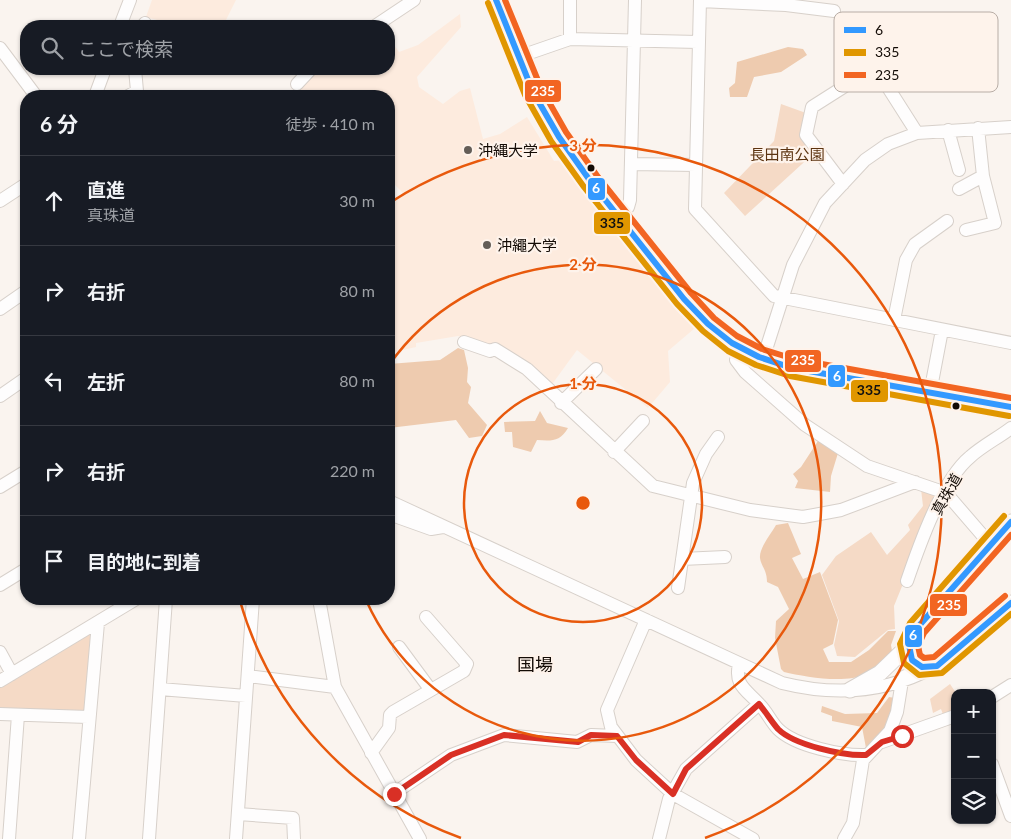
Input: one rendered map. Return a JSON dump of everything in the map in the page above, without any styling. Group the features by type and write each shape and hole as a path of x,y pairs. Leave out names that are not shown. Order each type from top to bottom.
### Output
{"main road":[{"path":"496,0 533,92 554,130 574,160 702,320 738,349 792,368 1011,407"},
{"path":"1011,522 913,634 911,652 922,667 935,667 946,660 1011,603"},
{"path":"850,690 911,652"}],"street":[{"path":"122,20 130,0"},
{"path":"384,20 414,0"},
{"path":"570,0 570,39"},
{"path":"620,219 630,200 635,0"},
{"path":"834,11 786,5 700,0 695,210 774,296 1011,343"},
{"path":"518,57 570,39 698,42"},
{"path":"0,49 31,90"},
{"path":"97,90 103,75"},
{"path":"136,75 137,90"},
{"path":"297,84 306,75"},
{"path":"836,92 812,107 806,135 843,184"},
{"path":"891,92 917,133"},
{"path":"763,359 793,265 825,203 870,155 888,144 917,133 1011,127"},
{"path":"966,230 995,223 983,176 978,128"},
{"path":"948,130 959,170"},
{"path":"631,164 696,165"},
{"path":"959,189 983,176"},
{"path":"0,201 20,188"},
{"path":"894,320 906,260 915,244 947,221"},
{"path":"0,309 20,295"},
{"path":"930,393 942,330"},
{"path":"464,342 490,351 495,349 519,364 653,486 691,497 774,515 803,517 841,510 915,482"},
{"path":"738,349 736,360 745,372 805,425 867,466 944,492 990,544"},
{"path":"561,403 596,369"},
{"path":"0,396 20,382"},
{"path":"614,452 643,421"},
{"name":"真珠道","path":"907,580 917,552 944,492 969,457 1011,428"},
{"path":"678,588 693,482 706,454 718,437"},
{"path":"0,487 20,475"},
{"path":"395,504 782,683 822,691 902,686 935,667"},
{"path":"395,516 431,530 445,526"},
{"path":"682,559 725,557"},
{"path":"0,585 20,573"},
{"path":"0,681 126,605"},
{"path":"149,839 166,605"},
{"path":"236,839 253,605"},
{"path":"320,605 336,688 420,839"},
{"path":"370,752 389,728 390,715 393,712 464,671 467,664 426,617"},
{"path":"646,620 607,710 611,727 636,760 673,794 753,839"},
{"path":"79,839 88,717 98,623"},
{"path":"399,647 430,689"},
{"path":"0,652 12,674"},
{"path":"844,839 853,823 861,766 866,755 882,742 890,731 897,712 902,686 908,672 911,652"},
{"path":"739,664 737,677 740,685 759,704 779,730 818,749 866,755"},
{"path":"248,676 336,688"},
{"path":"996,695 1011,686"},
{"path":"160,689 246,696"},
{"path":"659,839 669,799 686,769 759,704"},
{"path":"0,714 88,717"},
{"path":"9,839 18,715"},
{"path":"882,742 951,717"},
{"path":"394,794 451,755 504,735 578,742 591,735 617,736"},
{"path":"996,775 1011,816"},
{"path":"238,814 293,818 294,839"}],"shaded area":[{"path":"152,0 236,0 226,20 157,20 146,17"},
{"path":"460,14 461,27 417,77 419,87 443,104 460,91 470,88 483,139 500,134 527,117 554,161 564,160 589,196 695,328 668,351 670,382 648,408 577,350 550,387 492,348 458,336 416,343 416,347 395,352 395,200 403,193 395,185 395,90 300,90 301,84 311,75 395,75 395,46 399,52 418,45"},
{"path":"788,47 803,49 807,55 781,72 754,77 747,97 730,97 729,88 735,83 737,62"},
{"path":"458,348 464,350 468,368 467,382 471,387 468,403 487,425 482,436 469,438 456,420 395,427 395,364 440,360"},
{"path":"540,411 547,423 568,428 565,433 555,440 537,440 531,452 513,447 512,432 505,432 504,422 535,421"},
{"path":"818,441 838,453 831,476 830,492 795,488 798,481 793,474 801,467"},
{"path":"788,523 801,554 792,558 803,579 820,572 838,620 833,644 823,649 829,662 851,662 869,650 888,631 896,631 891,645 892,651 870,672 848,679 825,679 784,672 781,669 775,638 776,621 789,609 778,587 767,582 760,554 776,525"},
{"path":"889,697 895,698 891,714 878,737 866,748 862,727 832,721 832,716 821,712 822,706 845,714 877,713"}],"green space":[{"name":"長田南公園","path":"781,104 806,113 800,137 813,154 745,216 724,193 774,141"},
{"path":"921,489 932,491 937,500 894,606 895,629 888,630 855,657 837,656 834,645 839,621 822,575 836,556 871,532 887,555 910,530 908,525 923,506"},
{"path":"87,632 91,636 85,712 0,709 0,686"},
{"path":"950,684 953,689 951,689 951,714 944,717 941,709 933,713 930,699"}],"transit line":[{"name":"6","path":"496,0 533,92 559,137 591,182 684,299 708,324 732,343 759,357 792,368 1011,407"},
{"name":"235","path":"505,0 541,88 566,132 598,177 691,293 714,318 737,336 762,349 794,359 1011,398"},
{"name":"335","path":"488,3 525,95 551,141 584,187 677,304 703,331 728,351 756,365 790,376 1009,416"},
{"name":"335","path":"1004,516 910,623 900,644 904,663 919,675 942,673 1011,614"},
{"name":"6","path":"1011,522 917,628 909,645 912,660 922,667 937,666 1011,603"},
{"name":"235","path":"1005,596 934,657 924,658 920,655 918,646 924,633 1011,535"}],"place":[{"name":"沖縄大学","path":"468,150"},
{"name":"沖繩大学","path":"487,245"}],"district":[{"name":"国場","path":"535,664"}],"route":[{"path":"394,794 451,755 504,735 578,742 591,735 617,736 636,760 673,794 686,769 759,704 779,730 818,749 830,752 857,756 866,755 882,742 902,736"}]}
